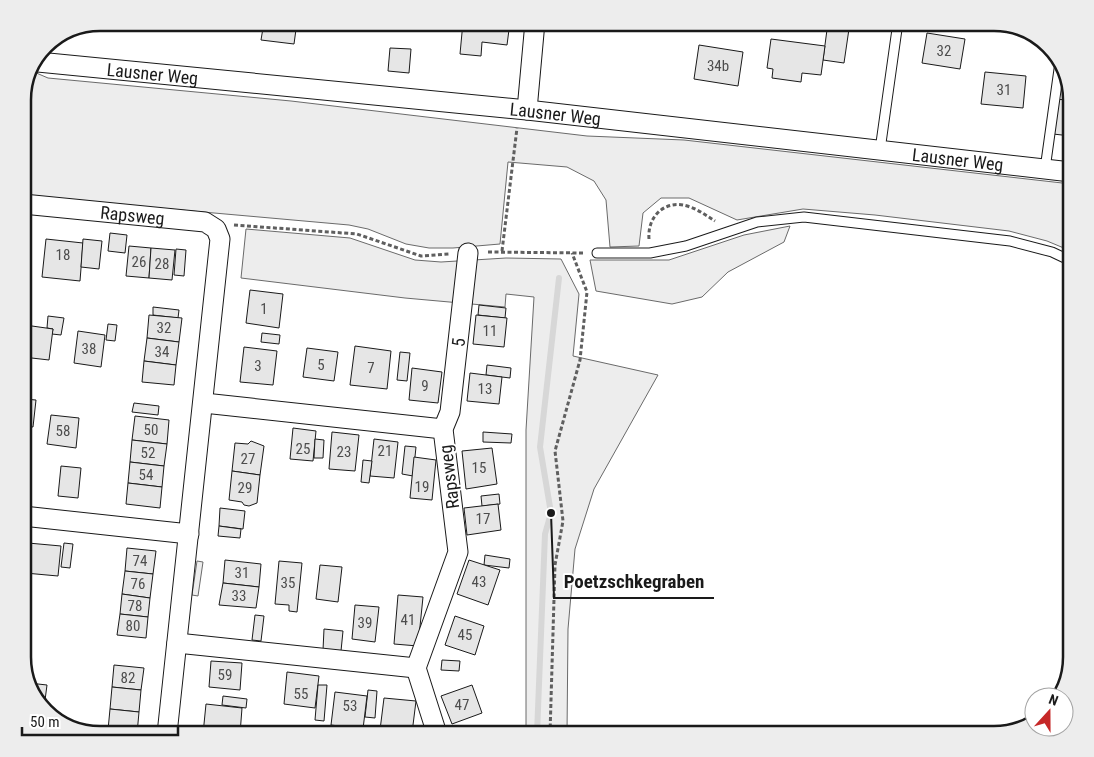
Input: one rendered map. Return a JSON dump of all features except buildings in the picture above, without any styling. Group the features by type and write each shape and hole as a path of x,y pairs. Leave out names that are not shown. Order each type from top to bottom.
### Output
{"street":[{"path":"527,110 534,31"},
{"name":"Lausner Weg","path":"43,62 527,110 1063,171"},
{"name":"Rapsweg","path":"31,205 205,222 216,229"},
{"path":"168,726 220,240 216,229"},
{"name":"5","path":"443,429 450,412 468,253"},
{"name":"Rapsweg","path":"204,403 443,429 458,552 416,668"},
{"path":"31,517 189,534"},
{"path":"177,643 416,668 434,726"}],"lane":[{"path":"880,150 897,31"},
{"path":"1045,169 1058,76"},
{"path":"597,253 650,253 686,246 757,222 804,217 1010,241 1052,252 1063,257"}],"path":[{"path":"502,251 518,124 527,110"},
{"path":"650,253 648,232 652,218 660,210 674,203 690,207 731,230"},
{"path":"216,229 239,224 357,234 421,256 502,251 597,253"},
{"path":"550,726 555,565 563,521 563,506 555,451 580,360 588,292 572,253"}],"shaded area":[{"path":"37,73 48,78 291,101 587,136 684,140 1063,183 1063,248 1047,241 1009,231 875,215 803,209 737,220 689,198 661,198 643,213 639,246 610,247 606,200 594,181 567,167 508,162 500,244 429,248 406,244 368,229 349,225 31,197 31,96"},
{"path":"790,226 784,242 728,272 702,297 672,304 596,291 590,260 669,260 744,235"},
{"path":"246,229 350,238 415,260 441,262 506,258 561,259 579,294 573,356 658,375 594,489 575,549 568,629 567,726 526,726 526,430 534,297 506,294 505,307 405,298 241,278"},
{"path":"197,561 203,562 198,596 192,595"}],"waterway":[{"path":"537,726 545,534 551,513 540,447 559,278"}],"place":[{"name":"Poetzschkegraben","path":"551,513"}]}
